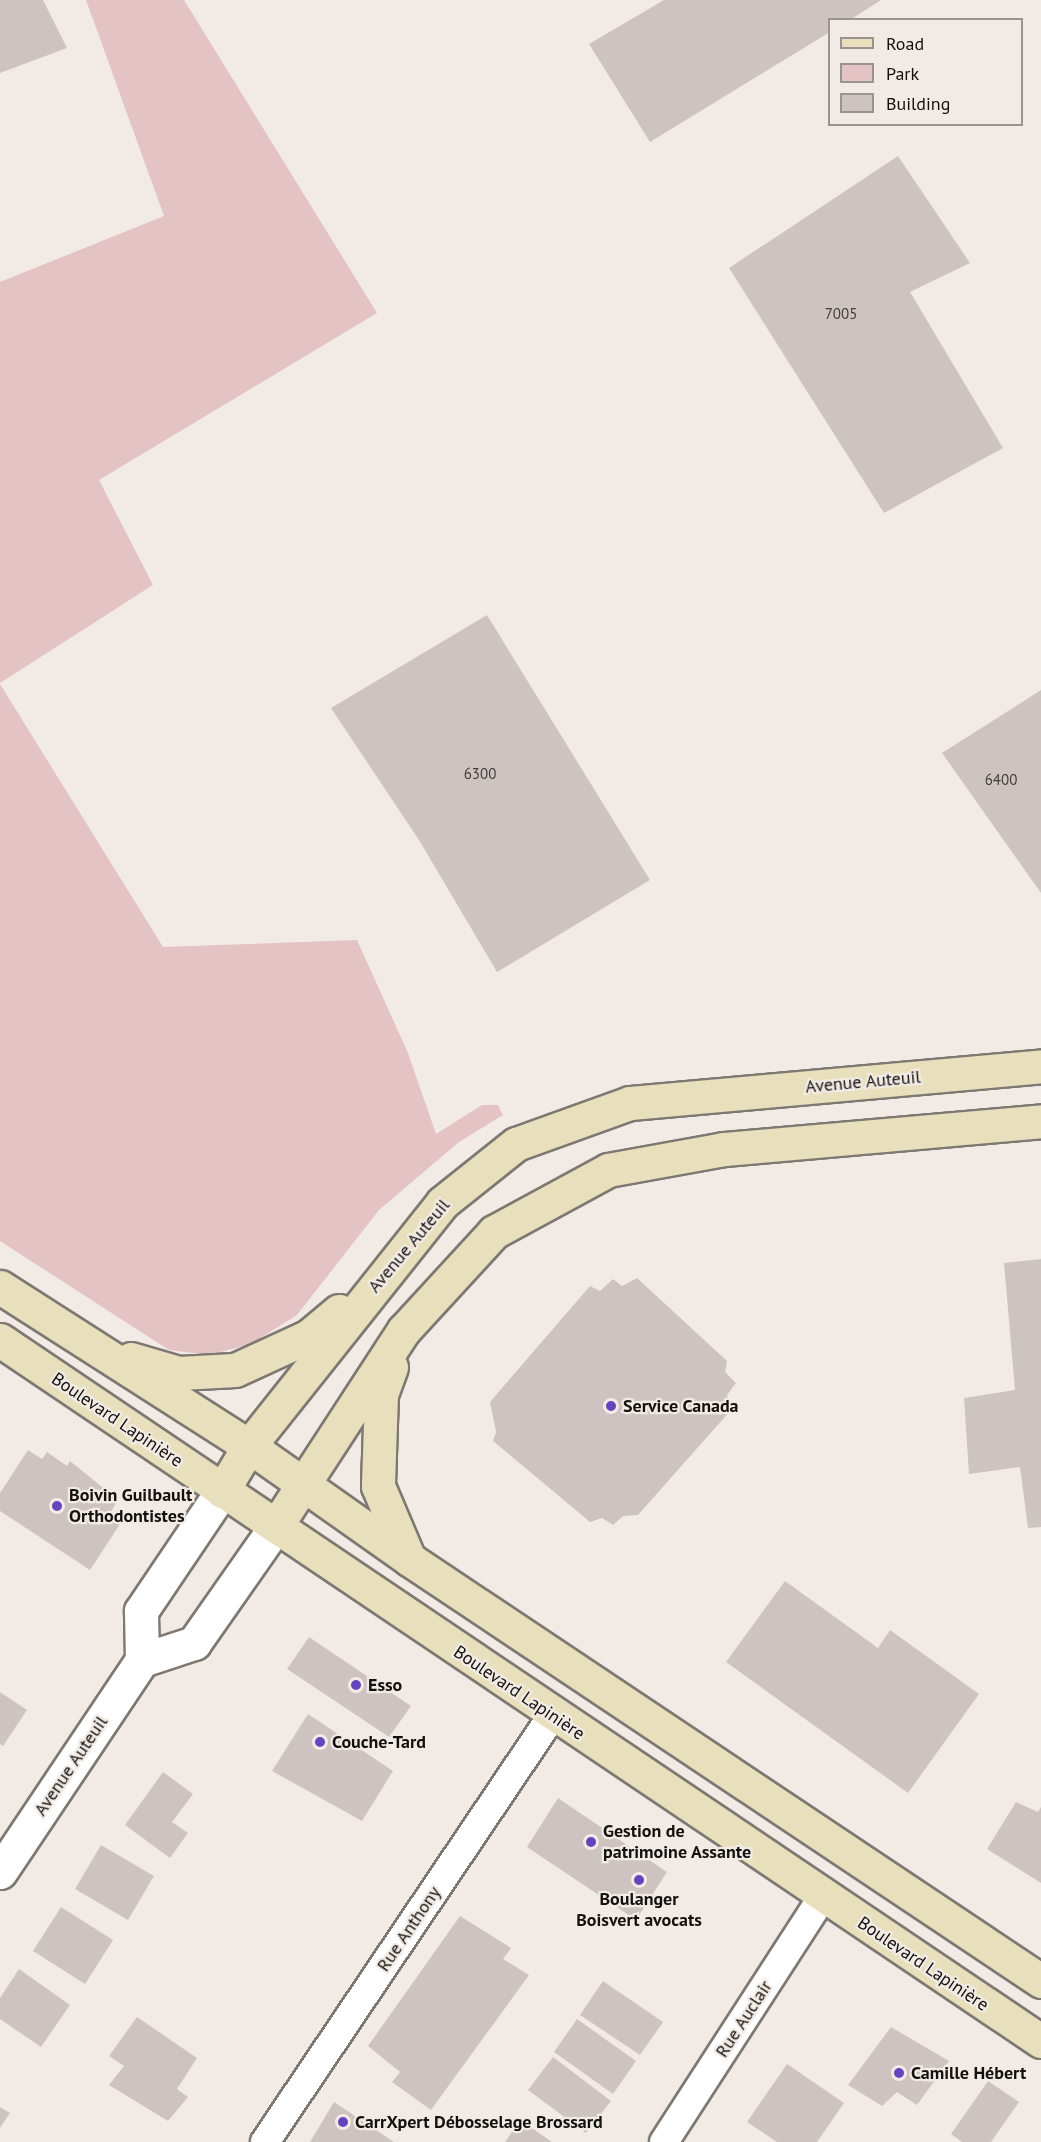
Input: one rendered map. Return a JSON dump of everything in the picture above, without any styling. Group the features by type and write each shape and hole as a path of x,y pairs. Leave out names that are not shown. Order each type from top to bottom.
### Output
{"main road":[{"name":"Avenue Auteuil","path":"222,1491 249,1446 442,1203 516,1144 630,1102 1041,1066"},
{"path":"276,1526 404,1330 494,1232 608,1170 724,1149 1041,1121"},
{"path":"90,1346 179,1373 235,1370 309,1336 387,1272"},
{"path":"0,1287 249,1446 409,1558 1041,1981"},
{"path":"404,1330 381,1394 376,1452 378,1486 409,1558"},
{"name":"Boulevard Lapinière","path":"0,1340 552,1716 1041,2042"}],"street":[{"name":"Avenue Auteuil","path":"0,1872 142,1660 141,1611 222,1491"},
{"path":"142,1660 194,1643 276,1526"},
{"name":"Rue Anthony","path":"265,2142 552,1716"},
{"name":"Rue Auclair","path":"664,2142 824,1896"}],"green space":[{"path":"86,0 184,0 377,313 99,480 153,585 0,683 0,282 164,216"},
{"path":"0,684 163,947 357,940 408,1053 436,1134 482,1105 498,1105 503,1115 459,1142 379,1210 297,1315 251,1344 209,1355 169,1350 0,1241"}],"building":[{"path":"0,0 43,0 67,48 0,73"},
{"path":"664,0 881,0 853,18 828,18 828,33 650,142 589,44"},
{"path":"898,156 970,263 910,292 1003,448 884,513 729,268"},
{"path":"487,615 650,880 497,972 419,840 331,708"},
{"path":"1041,690 1041,893 942,753"},
{"path":"1041,1259 1041,1527 1028,1528 1020,1467 969,1474 964,1398 1015,1390 1004,1263"},
{"name":"Service Canada","path":"637,1278 727,1361 725,1372 736,1383 727,1395 731,1410 638,1515 623,1516 613,1525 602,1518 590,1522 493,1441 496,1432 490,1402 590,1286 600,1291 613,1279 622,1286"},
{"name":"Boivin Guilbault Orthodontistes","path":"28,1450 42,1459 47,1452 67,1466 70,1461 118,1500 110,1513 122,1521 90,1570 0,1511 0,1493"},
{"path":"785,1581 878,1648 890,1630 979,1694 908,1793 726,1662"},
{"path":"309,1637 411,1706 389,1737 287,1669"},
{"path":"0,1692 27,1710 3,1746 0,1744"},
{"name":"Couche-Tard","path":"308,1714 393,1771 362,1821 272,1771"},
{"path":"163,1772 193,1794 172,1822 188,1833 170,1858 125,1825"},
{"path":"558,1798 667,1872 636,1920 527,1847"},
{"path":"1016,1802 1038,1812 1041,1807 1041,1883 987,1849"},
{"path":"101,1845 154,1876 128,1920 75,1889"},
{"path":"61,1907 113,1940 85,1984 33,1951"},
{"path":"460,1916 511,1948 503,1959 529,1975 431,2110 392,2082 400,2072 368,2046"},
{"path":"19,1969 70,2005 41,2047 0,2019 0,1998"},
{"path":"603,1981 663,2022 640,2055 580,2015"},
{"path":"137,2017 197,2058 177,2089 188,2097 168,2121 109,2085 124,2066 109,2056"},
{"path":"577,2019 636,2061 613,2094 554,2052"},
{"name":"Camille Hébert","path":"891,2027 949,2061 917,2105 897,2092 882,2106 848,2085"},
{"path":"553,2057 611,2101 586,2133 528,2090"},
{"path":"787,2064 844,2103 817,2142 777,2142 747,2122"},
{"path":"988,2081 1019,2102 991,2142 962,2142 951,2134"},
{"name":"CarrXpert Débosselage Brossard","path":"334,2102 394,2142 310,2142"},
{"path":"0,2107 10,2113 0,2128"},
{"path":"520,2120 552,2142 505,2142"}],"place":[{"name":"Service Canada","path":"611,1406"},
{"name":"Boivin Guilbault Orthodontistes","path":"57,1506"},
{"name":"Esso","path":"356,1685"},
{"name":"Couche-Tard","path":"320,1742"},
{"name":"Gestion de patrimoine Assante","path":"591,1842"},
{"name":"Boulanger Boisvert avocats","path":"639,1880"},
{"name":"Camille Hébert","path":"899,2073"},
{"name":"CarrXpert Débosselage Brossard","path":"343,2122"}]}
